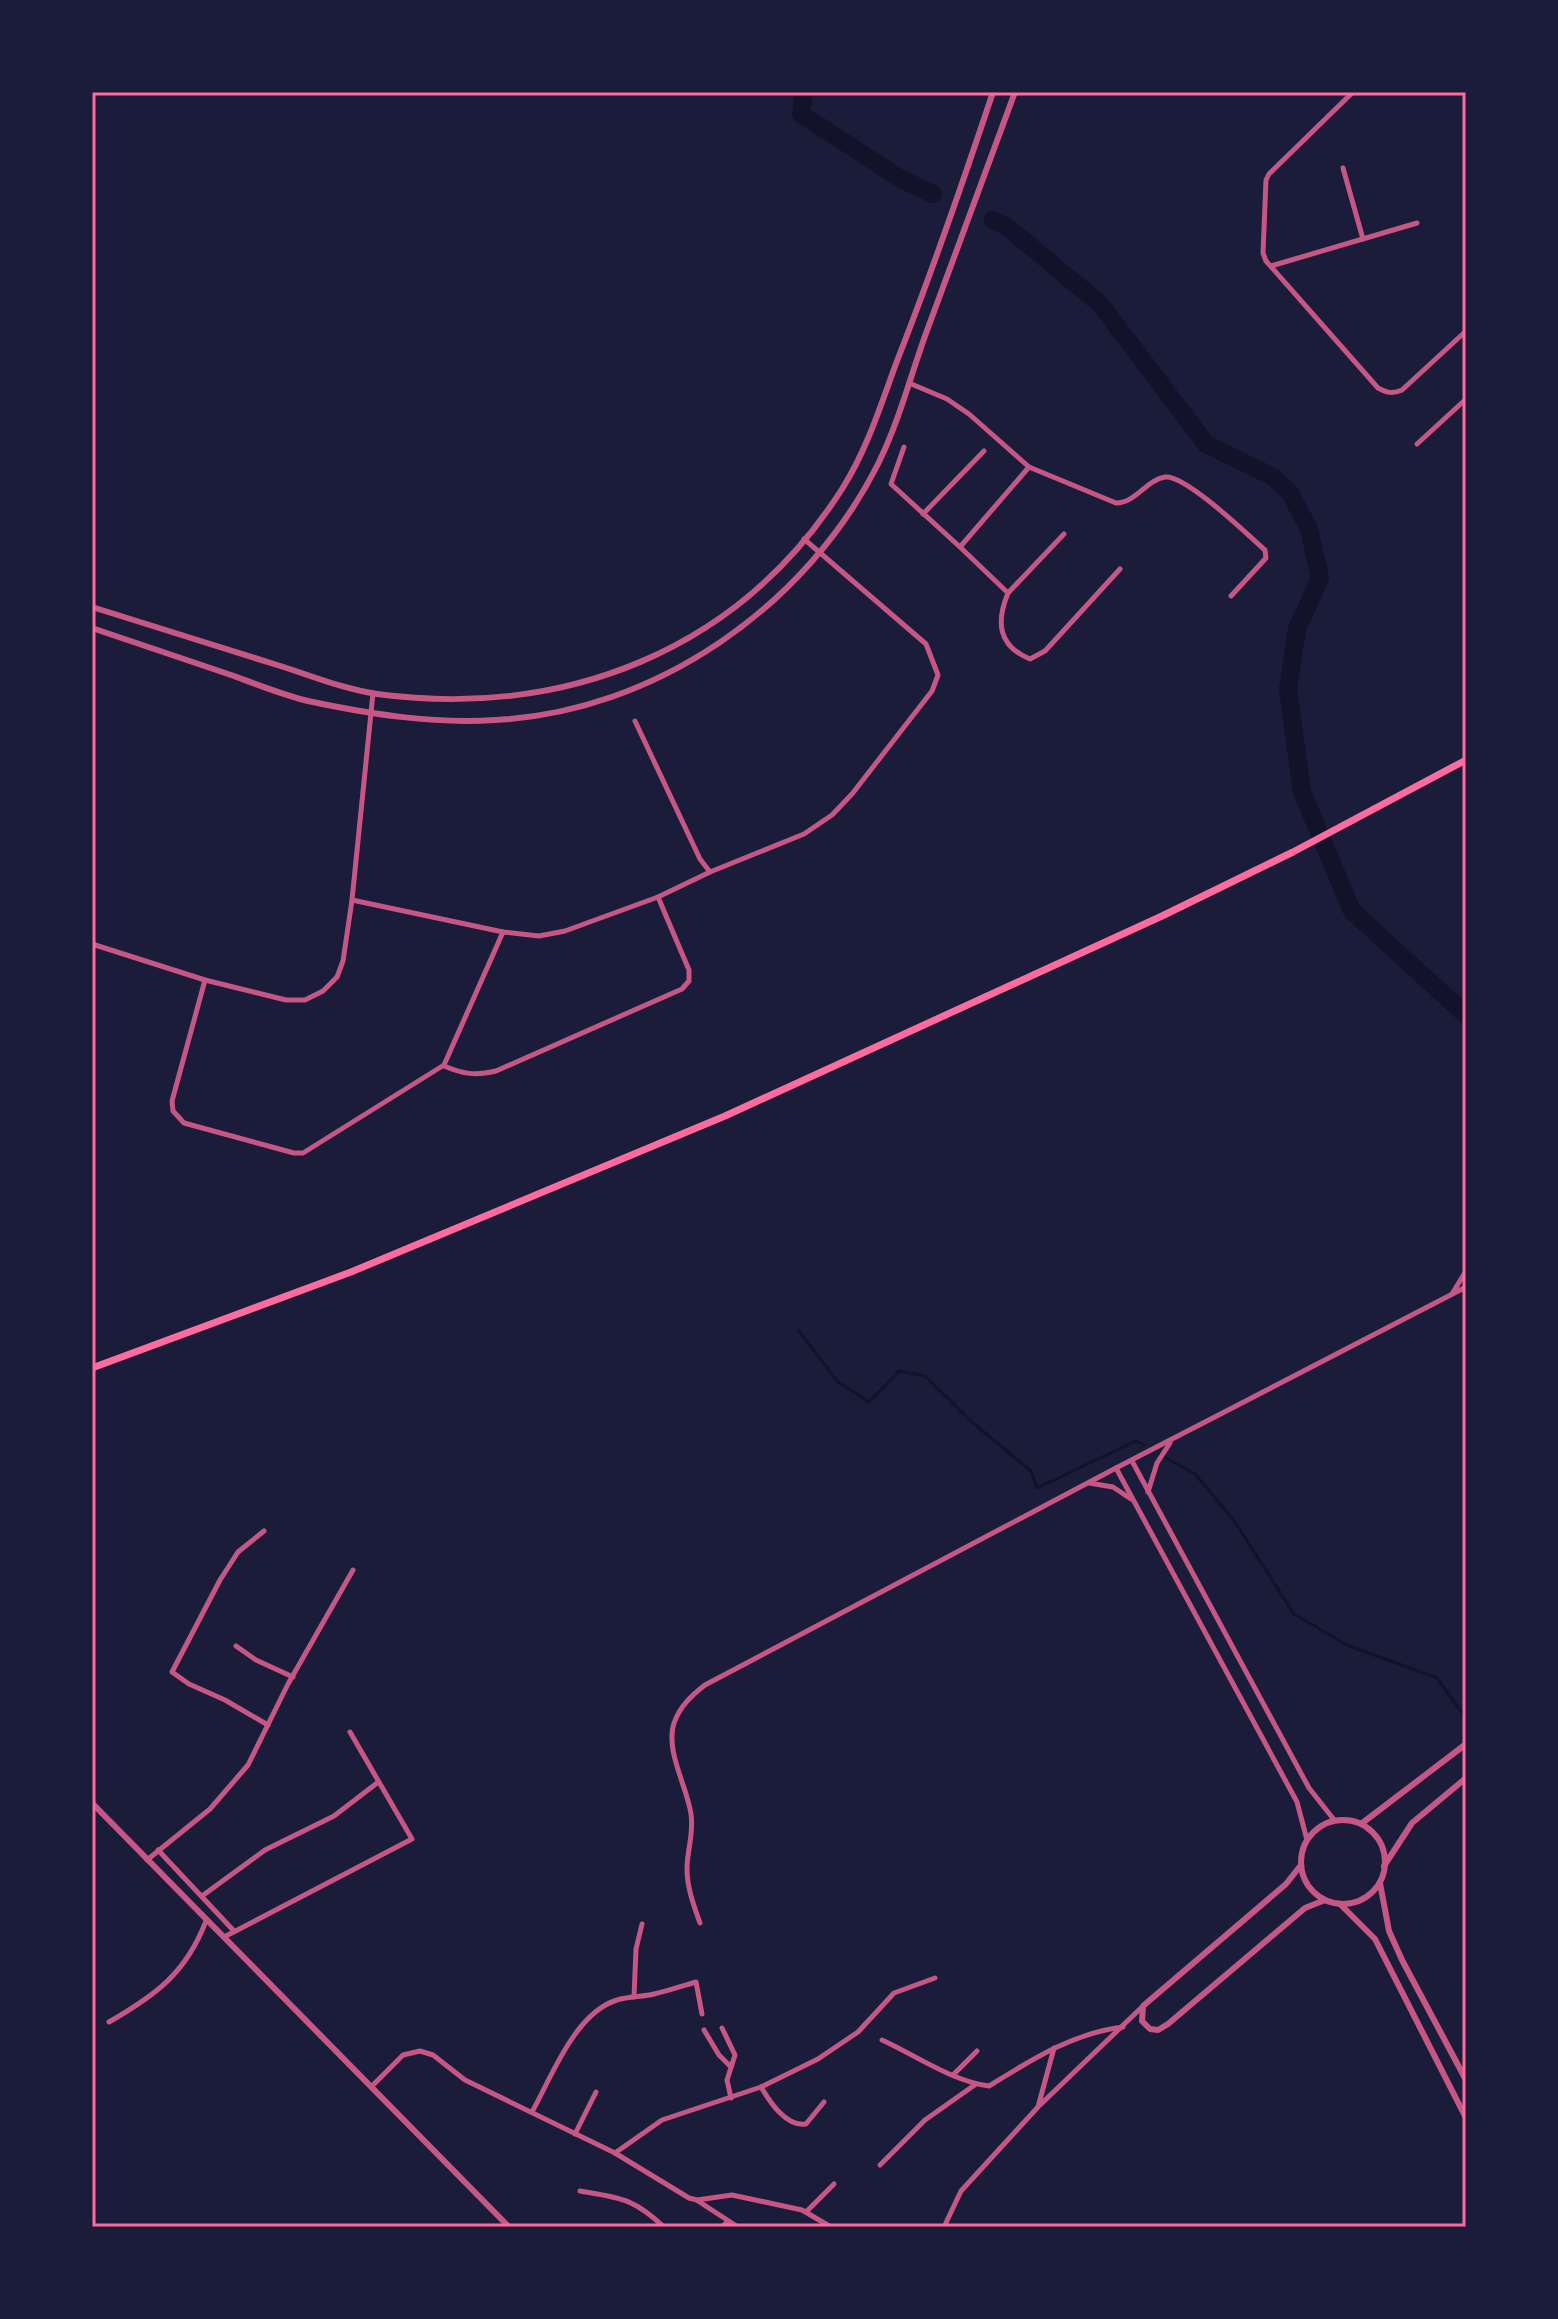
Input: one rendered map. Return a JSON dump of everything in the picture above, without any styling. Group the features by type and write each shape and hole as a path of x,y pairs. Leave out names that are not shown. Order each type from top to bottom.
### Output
{"main road":[{"path":"92,1368 351,1272 725,1116 1162,916 1293,852 1466,760"}],"street":[{"path":"92,607 373,693 425,698 496,698 559,689 610,675 659,655 726,615 764,583 804,539 843,488 863,452 940,249 993,92"},
{"path":"92,628 304,700 427,720 496,720 561,712 617,696 669,673 738,631 776,598 838,528 878,463 1015,92"},
{"path":"1353,92 1269,174 1266,180 1263,253 1378,388 1390,393 1402,390 1466,331"},
{"path":"1343,168 1363,239"},
{"path":"1466,202 1466,226"},
{"path":"1271,266 1417,223"},
{"path":"909,383 947,399 969,414 1029,467 1116,503 1130,500 1161,478 1173,478 1220,509 1265,550 1266,558 1231,596"},
{"path":"1417,444 1466,399"},
{"path":"904,447 891,484 1008,593"},
{"path":"923,514 984,451"},
{"path":"960,547 1029,467"},
{"path":"1064,534 1008,593 1001,610 999,630 1007,644 1019,655 1030,659 1045,651 1120,569"},
{"path":"352,900 503,932 539,936 565,931 658,897 804,834 832,815 932,691 938,675 926,644 804,539"},
{"path":"92,944 205,980 286,1000 305,1000 323,991 337,977 343,961 373,693"},
{"path":"635,721 700,859 710,872"},
{"path":"444,1065 463,1074 496,1071 682,989 689,981 689,970 658,897"},
{"path":"205,980 172,1101 173,1111 184,1123 303,1153 444,1065 503,932"},
{"path":"1451,1295 1466,1271"},
{"path":"700,1923 690,1892 687,1868 693,1836 691,1812 674,1745 673,1725 691,1695 1116,1468 1466,1287"},
{"path":"1148,1493 1157,1463 1171,1441"},
{"path":"1132,1461 1309,1788 1335,1821"},
{"path":"1116,1468 1297,1802 1307,1840"},
{"path":"1088,1483 1113,1487 1134,1501"},
{"path":"264,1531 238,1552 172,1672 268,1725"},
{"path":"147,1860 210,1809 248,1765 353,1570"},
{"path":"236,1646 256,1660 293,1677"},
{"path":"223,1938 412,1839 350,1732"},
{"path":"1361,1824 1466,1744"},
{"path":"1301,1865 1308,1886 1325,1900 1340,1904 1358,1901 1379,1882 1384,1866 1412,1823 1466,1778"},
{"path":"202,1896 265,1850 334,1816 377,1783"},
{"path":"92,1803 509,2227"},
{"path":"944,2227 961,2191 1038,2107 1143,2006 1286,1884 1301,1865 1307,1840 1314,1831 1335,1821 1361,1824 1379,1841 1384,1853 1384,1866"},
{"path":"158,1850 234,1932"},
{"path":"1379,1882 1389,1931 1466,2080"},
{"path":"1143,2006 1142,2021 1150,2029 1158,2030 1305,1908 1325,1900"},
{"path":"1340,1904 1375,1939 1466,2118"},
{"path":"200,1915 210,1906"},
{"path":"109,2022 148,2000 187,1961 206,1921"},
{"path":"634,1997 636,1949 642,1924"},
{"path":"615,2153 662,2120 761,2087 818,2059 858,2032 894,1993 935,1978"},
{"path":"532,2112 581,2025 602,2007 617,2000 696,1982 702,2014"},
{"path":"882,2040 953,2075 989,2086 1054,2048 1101,2030 1123,2027"},
{"path":"722,2028 735,2055 727,2080 731,2098"},
{"path":"704,2030 719,2055 731,2067"},
{"path":"1038,2107 1054,2048"},
{"path":"371,2087 410,2051 433,2055 465,2080 615,2153 738,2227"},
{"path":"953,2075 977,2051"},
{"path":"880,2165 925,2120 976,2084"},
{"path":"761,2087 774,2108 798,2125 806,2124 824,2102"},
{"path":"575,2134 596,2092"},
{"path":"807,2211 834,2184"},
{"path":"580,2191 626,2199 644,2208 664,2227"},
{"path":"697,2200 726,2194 807,2211 831,2227"},
{"path":"722,2227 728,2221"}],"waterway":[{"path":"804,92 801,114 901,179 933,194"},
{"path":"993,220 1006,226 1100,304 1206,444 1273,477 1290,493 1309,529 1320,578 1297,629 1288,689 1302,792 1352,911 1466,1015"},
{"path":"798,1330 838,1382 869,1402 899,1371 925,1376 973,1423 1031,1471 1037,1488 1136,1441 1144,1445"},
{"path":"1161,1455 1195,1474 1233,1519 1294,1614 1347,1645 1437,1678 1466,1718"}]}
